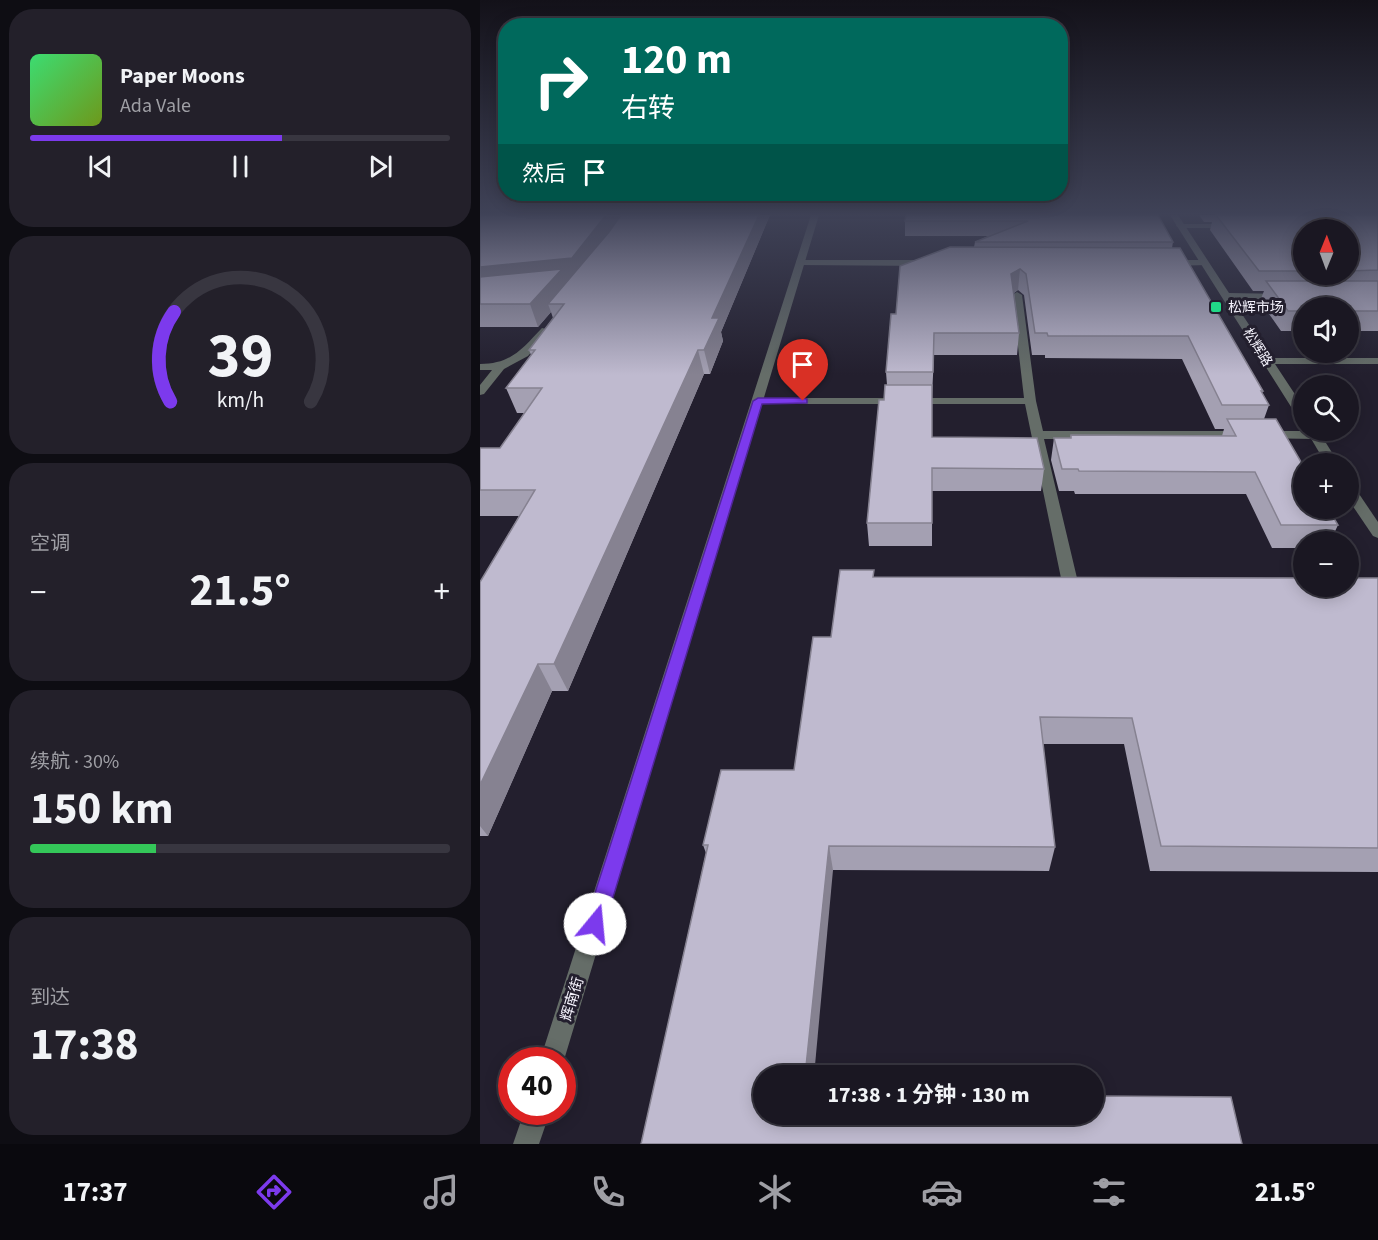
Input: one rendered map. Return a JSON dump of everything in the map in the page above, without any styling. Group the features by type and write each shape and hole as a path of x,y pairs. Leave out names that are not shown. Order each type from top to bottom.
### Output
{"street":[{"name":"辉南街","path":"556,1047 798,268"},
{"name":"松辉路","path":"1208,268 1293,401"},
{"path":"1017,295 1030,401 1069,578"},
{"path":"1226,296 1296,296"},
{"path":"480,392 500,367 524,354 556,318"},
{"path":"1267,361 1378,361"},
{"path":"480,367 500,367"},
{"path":"758,401 1030,401"},
{"path":"1037,435 1293,433"},
{"path":"1359,504 1378,533"},
{"path":"526,1144 533,1125"}],"building":[{"path":"578,268 735,268 712,318 719,318 704,350 698,350 554,664 538,664 480,785 480,582 535,490 480,490 480,448 500,448 542,388 506,388 535,350 529,350 564,304 548,304"},
{"path":"900,268 1192,268 1269,405 1222,405 1188,336 1048,336 1047,333 1035,333 1026,274 1020,269 1011,274 1019,333 934,333 933,372 886,372 891,314 896,314"},
{"path":"1257,268 1293,268 1293,271 1259,271"},
{"path":"1359,268 1378,268 1359,271"},
{"path":"562,269 530,304 480,304 480,277"},
{"path":"1266,281 1293,281 1293,285 1359,285 1359,281 1378,281 1378,311 1359,311 1359,297 1293,297 1293,311 1288,311"},
{"path":"885,385 932,385 932,437 1037,438 1044,469 932,468 932,523 867,523 879,400 884,400"},
{"path":"1227,419 1276,419 1296,453 1293,453 1293,519 1334,519 1338,525 1281,525 1255,472 1062,469 1054,438 1071,438 1071,435 1236,436"},
{"path":"840,570 874,570 873,577 1293,578 1293,597 1359,597 1359,578 1378,578 1378,848 1161,846 1132,718 1040,717 1055,847 829,846 806,1065 753,1065 753,1125 1104,1125 1104,1096 1231,1097 1242,1144 641,1144 708,845 703,845 721,770 794,770 813,637 831,637"}],"place":[{"name":"松辉市场","path":"1216,307"}],"route":[{"path":"595,924 758,401 803,401"}]}
